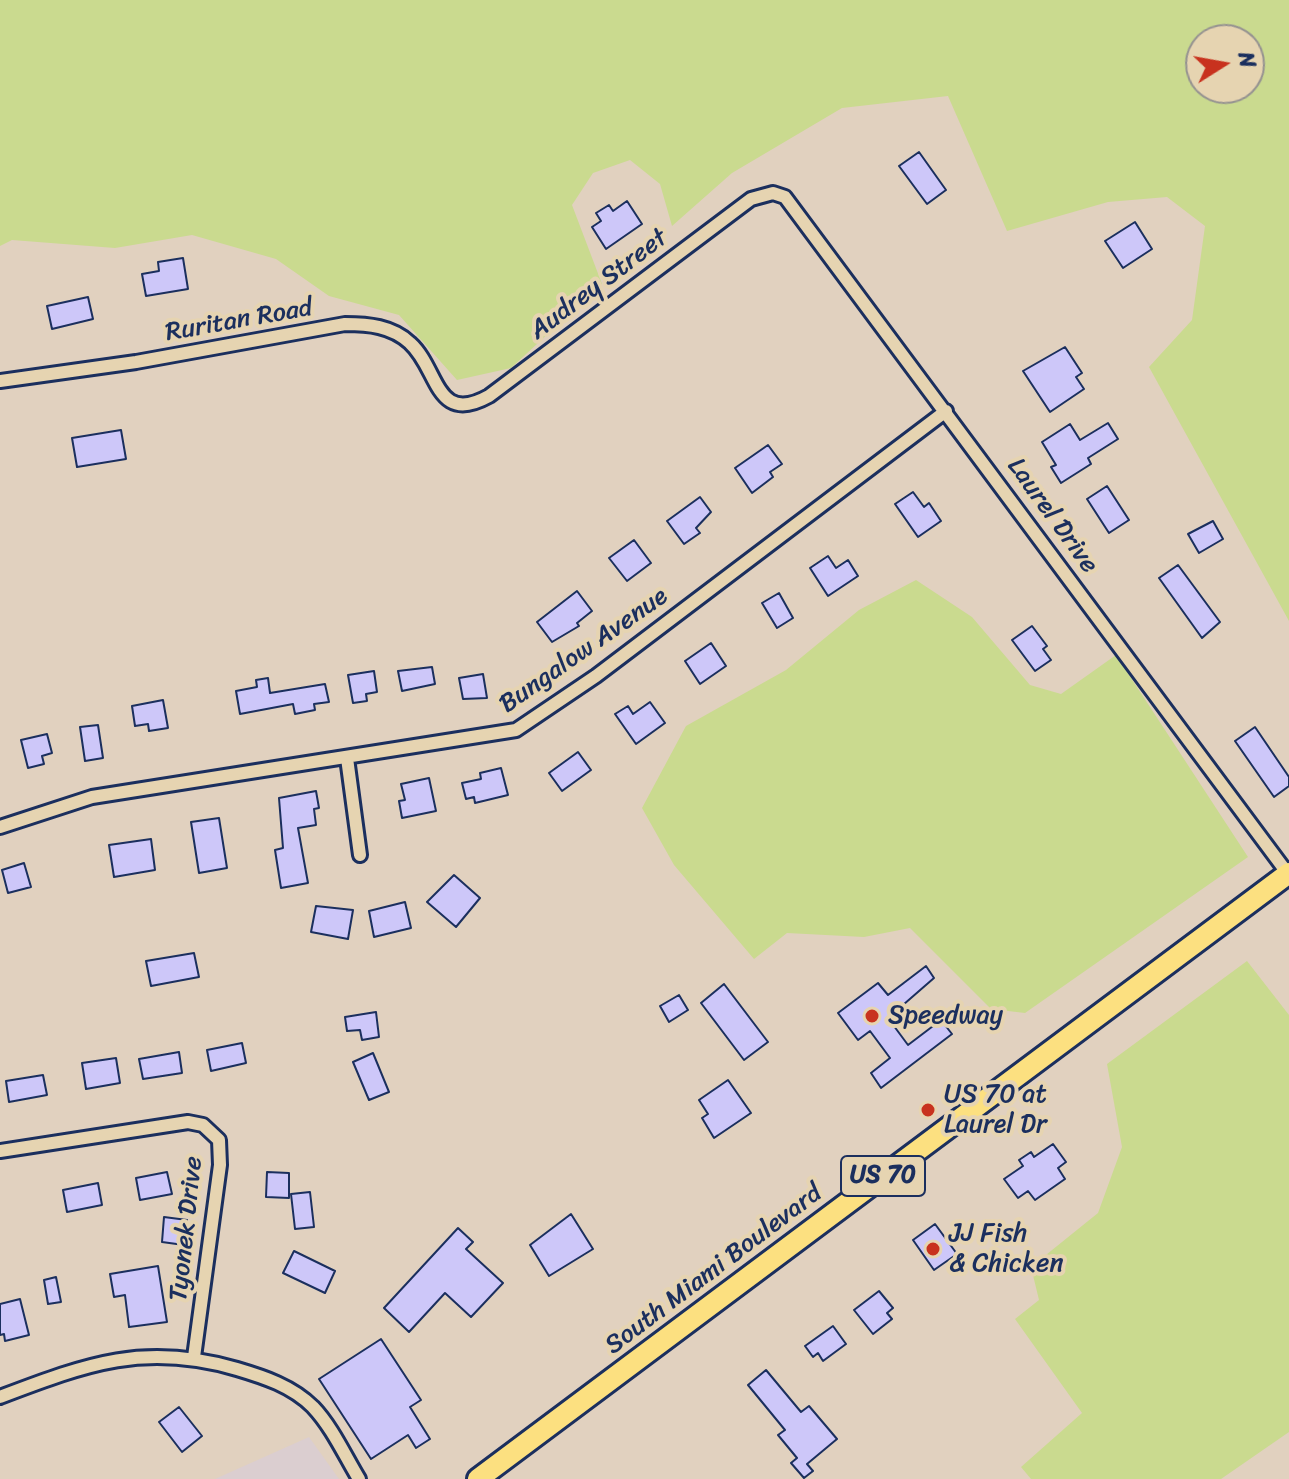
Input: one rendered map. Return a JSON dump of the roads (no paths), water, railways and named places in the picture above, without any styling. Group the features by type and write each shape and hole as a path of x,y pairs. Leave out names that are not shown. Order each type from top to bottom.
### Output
{"highway":[{"name":"South Miami Boulevard","path":"478,1479 1288,874"}],"street":[{"name":"Audrey Street","path":"450,403 469,405 489,396 751,199 773,193"},
{"name":"Laurel Drive","path":"773,193 795,206 1288,874"},
{"name":"Ruritan Road","path":"0,381 136,362 345,324 365,324 396,332 412,344 450,403"},
{"name":"Bungalow Avenue","path":"0,827 92,797 516,730 596,676 946,411"},
{"path":"347,758 360,855"},
{"name":"Tyonek Drive","path":"0,1151 188,1122 203,1125 219,1140 220,1165 194,1357"},
{"path":"0,1397 49,1378 119,1359 149,1354 194,1357 273,1380 306,1401 322,1418 359,1479"}],"place":[{"name":"Speedway","path":"872,1016"},
{"name":"US 70 at Laurel Dr","path":"928,1110"},
{"name":"JJ Fish & Chicken","path":"933,1249"}]}
